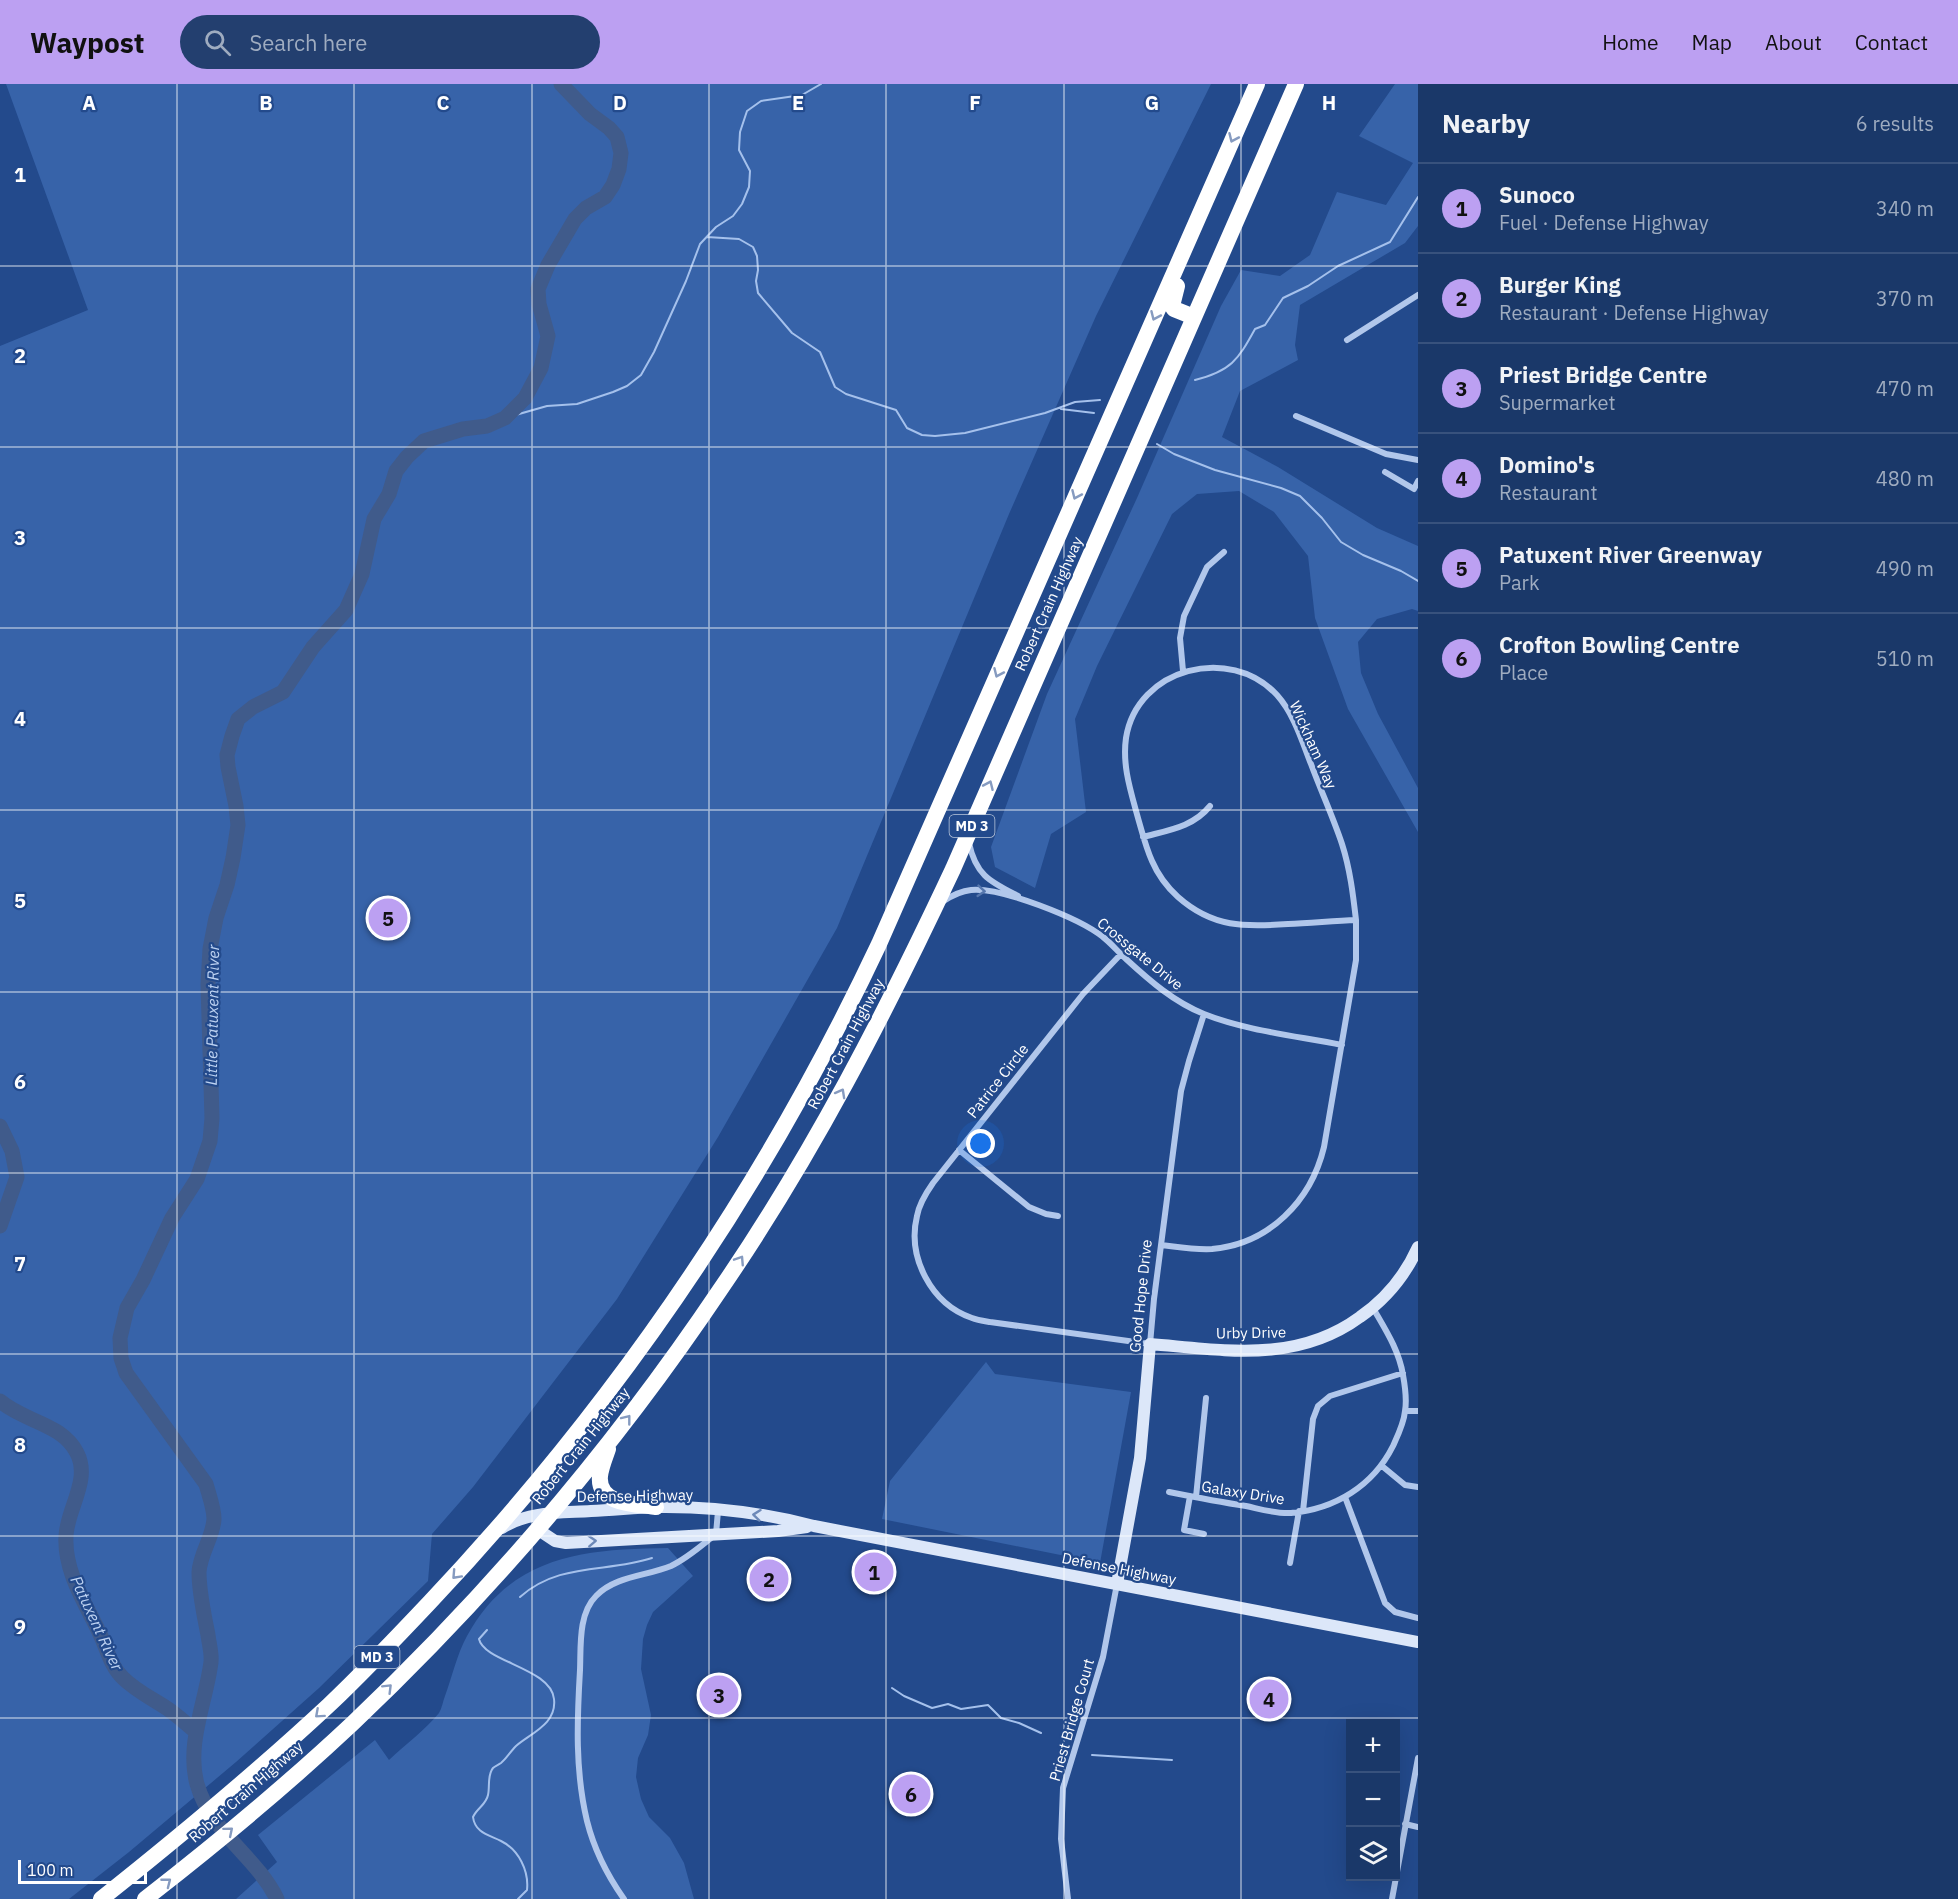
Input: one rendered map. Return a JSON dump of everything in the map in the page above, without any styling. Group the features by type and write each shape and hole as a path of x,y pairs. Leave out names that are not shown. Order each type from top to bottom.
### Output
{"highway":[{"name":"Robert Crain Highway","path":"101,1899 252,1775 388,1647 495,1532 529,1491 627,1366 696,1269 759,1170 833,1038 879,944 1257,84"},
{"name":"Robert Crain Highway","path":"146,1899 269,1798 353,1723 479,1594 532,1522 551,1513 652,1386 699,1322 787,1186 863,1054 935,907 1296,84"},
{"path":"1194,317 1174,309 1172,302 1196,222"},
{"path":"611,1440 600,1475 602,1489 610,1498 656,1507"},
{"path":"529,1491 526,1505 532,1522"}],"main road":[{"name":"Urby Drive","path":"1150,1344 1268,1351 1313,1343 1332,1335 1373,1308 1403,1276 1418,1247"},
{"name":"Good Hope Drive","path":"1117,1584 1140,1458 1150,1344"},
{"name":"Defense Highway","path":"551,1513 656,1507 778,1517 814,1526 1418,1642"},
{"path":"495,1532 512,1521 532,1522"},
{"name":"Defense Highway","path":"532,1522 555,1541 566,1543 778,1531 814,1526"}],"street":[{"path":"1347,340 1418,295"},
{"path":"1296,416 1386,454 1418,460"},
{"path":"1385,472 1413,489 1418,481"},
{"path":"1183,671 1180,638 1184,616 1207,567 1224,552"},
{"name":"Wickham Way","path":"1161,1245 1194,1249 1227,1246 1259,1235 1287,1216 1308,1189 1321,1161 1342,1045 1356,960 1356,920 1342,844 1298,732 1278,696 1250,675 1235,669 1202,667 1183,671 1152,690 1139,705 1126,737 1126,772 1143,837 1152,861 1166,885 1193,909 1210,918 1230,924 1250,926 1356,920"},
{"path":"1143,837 1190,824 1210,806"},
{"name":"Crossgate Drive","path":"967,835 972,855 982,874 991,882 1030,902 1093,929 1163,991 1180,1002 1204,1014 1249,1026 1342,1045"},
{"name":"Crossgate Drive","path":"935,907 955,894 968,890 979,890 1030,902"},
{"name":"Patrice Circle","path":"1121,954 1083,994 933,1183 916,1216 916,1254 933,1289 944,1301 972,1318 1150,1344"},
{"name":"Good Hope Drive","path":"1150,1344 1181,1090 1204,1014"},
{"path":"959,1150 1029,1207 1058,1216"},
{"name":"Galaxy Drive","path":"1169,1492 1274,1512 1301,1511 1326,1506 1346,1497 1369,1480 1382,1466 1396,1440 1405,1411 1403,1373 1392,1341 1373,1308"},
{"path":"1290,1563 1301,1511 1313,1419 1318,1406 1330,1396 1403,1373"},
{"path":"1204,1534 1184,1530 1193,1497 1206,1398"},
{"path":"1405,1411 1418,1411"},
{"path":"1382,1466 1405,1485 1418,1487"},
{"path":"1346,1497 1385,1603 1395,1612 1418,1618"},
{"path":"624,1899 606,1872 595,1848 587,1821 582,1790 577,1724 583,1624 590,1602 607,1587 673,1565 716,1534 718,1511"},
{"name":"Priest Bridge Court","path":"1068,1899 1061,1839 1064,1788 1103,1657 1117,1584"},
{"path":"1392,1899 1418,1758"},
{"path":"1405,1824 1418,1827"}],"shaded area":[{"path":"6,84 1211,84 1096,316 1009,514 837,928 718,1137 617,1299 473,1487 432,1534 428,1581 319,1688 236,1762 69,1899 0,1899 0,346 88,310"},
{"path":"1395,84 1418,84 1418,226 1405,243 1300,305 1295,345 1298,360 1240,391 1222,437 1278,467 1377,528 1418,546 1418,611 1412,609 1377,619 1358,642 1361,673 1378,714 1418,788 1418,832 1348,709 1315,618 1308,556 1274,512 1239,491 1197,494 1172,514 1097,666 1075,719 1086,812 1051,834 1035,888 995,867 991,847 1047,694 1137,498 1221,306 1241,270 1280,276 1310,255 1337,192 1386,205 1413,163 1359,136"},
{"path":"986,1362 995,1374 1131,1392 1100,1563 882,1519 890,1481"},
{"path":"668,1548 693,1576 653,1612 643,1639 641,1669 651,1715 648,1735 638,1758 636,1777 641,1799 649,1817 670,1838 684,1863 694,1899 236,1899 277,1862 258,1835 375,1740 389,1760 439,1713 463,1643 485,1609 505,1588 528,1573 553,1562 580,1555"}],"waterway":[{"name":"Little Patuxent River","path":"277,1899 258,1870 212,1817 197,1784 194,1769 195,1738 211,1659 199,1572 213,1526 213,1510 206,1484 126,1373 121,1358 120,1338 127,1308 172,1218 197,1179 210,1141 212,1118 208,984 210,949 216,918 227,885 238,825 227,755 232,736 238,719 253,707 283,692 313,647 346,610 362,574 374,519 389,494 396,471 407,457 424,441 463,429 487,426 505,418 525,398 541,368 548,336 539,304 538,289 548,265 575,219 586,208 605,197 613,185 619,169 621,153 617,137 590,114 561,84"},
{"path":"505,418 547,406 577,404 627,386 641,375 686,281 700,244 716,227 733,216 742,204 749,187 750,171 739,150 740,132 747,111 761,101 802,95 821,84"},
{"path":"1195,380 1217,373 1232,363 1244,349 1255,329 1265,325 1283,298 1308,286 1338,266 1390,242 1418,197"},
{"path":"707,237 739,239 753,247 757,256 758,293 792,333 820,352 835,387 846,394 896,410 907,428 922,435 965,433 1045,413 1075,402 1100,400"},
{"path":"1061,409 1094,413"},
{"path":"1157,444 1174,454 1215,470 1281,488 1300,496 1341,542 1418,581"},
{"name":"Patuxent River","path":"0,1126 12,1151 17,1177 0,1226"},
{"name":"Patuxent River","path":"0,1401 62,1435 77,1453 81,1463 80,1484 66,1536 68,1562 77,1587 119,1674 133,1687 168,1709 196,1732"},
{"path":"520,1597 535,1586 567,1573 618,1566 652,1558"},
{"path":"487,1630 479,1639 484,1647 492,1654 542,1680 550,1688 554,1699 554,1708 542,1727 516,1746 503,1761 493,1768 487,1798 473,1817 480,1830 507,1845 522,1862 527,1890 518,1899"},
{"path":"892,1688 932,1708 948,1704 961,1709 988,1705 1001,1718 1041,1733"},
{"path":"1092,1755 1172,1760"}],"place":[{"name":"Patuxent River Greenway","path":"388,918"},
{"name":"Sunoco","path":"874,1572"},
{"name":"Burger King","path":"769,1579"},
{"name":"Priest Bridge Centre","path":"719,1695"},
{"name":"Domino's","path":"1269,1699"},
{"name":"Crofton Bowling Centre","path":"911,1794"}]}
